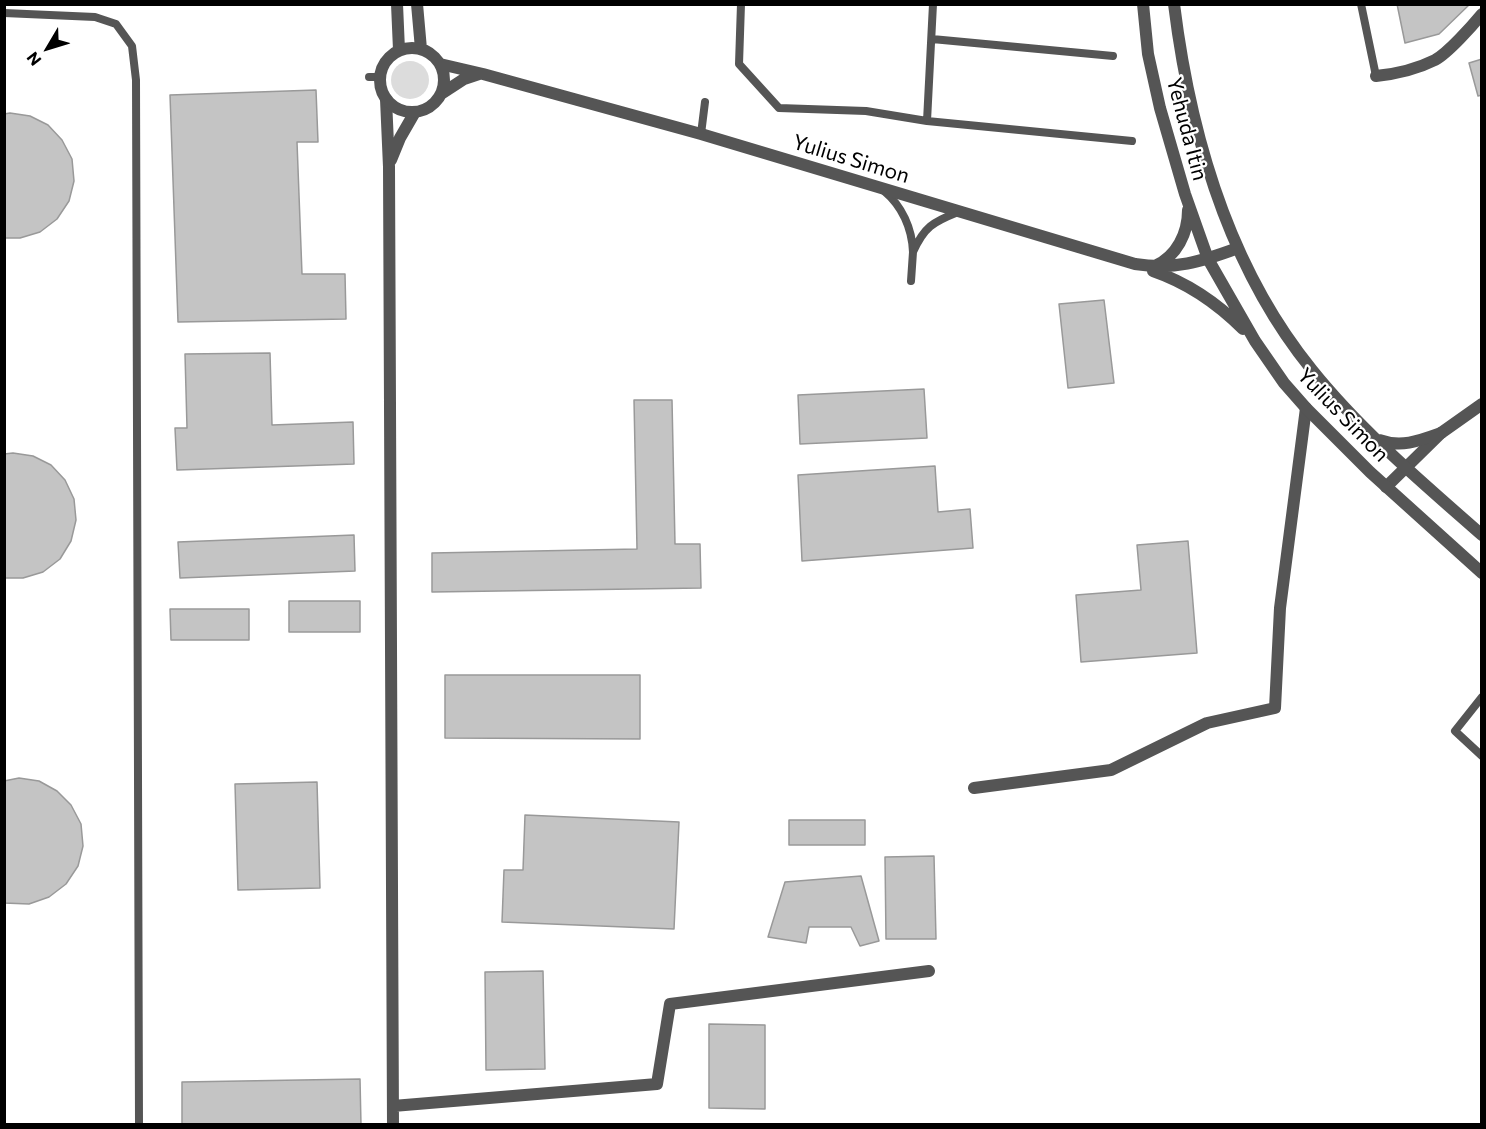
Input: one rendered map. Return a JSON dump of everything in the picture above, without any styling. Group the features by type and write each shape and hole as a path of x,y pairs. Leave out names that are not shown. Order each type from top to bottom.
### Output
{"street":[{"path":"397,4 399,50"},
{"path":"417,4 421,49"},
{"name":"Yehuda Itin","path":"1143,4 1148,54 1160,108 1185,194 1208,259"},
{"name":"Yehuda Itin","path":"1174,4 1180,55 1191,105 1214,183 1238,248"},
{"path":"1376,76 1395,74 1437,59 1473,26 1482,14"},
{"path":"386,99 397,109 415,112 426,109 435,103 441,94 444,83 440,64 421,49 399,50 386,61 374,77 386,99 389,167 393,1125"},
{"name":"Yulius Simon","path":"440,64 701,134 1135,264 1177,267 1238,248 1292,345 1330,392 1376,439 1482,535"},
{"path":"441,94 464,79 483,74"},
{"path":"389,167 400,138 415,112"},
{"path":"1154,267 1168,257 1185,234 1188,210 1185,194"},
{"name":"Yulius Simon","path":"1208,259 1255,341 1284,383 1386,487 1482,573"},
{"path":"1135,264 1167,275 1193,289 1216,304 1255,341"},
{"path":"1386,487 1441,434 1482,404"},
{"path":"974,788 1112,771 1207,723 1275,708 1280,608 1306,408"},
{"path":"1376,439 1389,444 1406,444 1441,434"},
{"path":"393,1106 657,1084 670,1004 928,971"}],"lane":[{"path":"741,4 739,64 779,108 866,111 927,121 1132,141"},
{"path":"927,121 933,4"},
{"path":"1361,4 1376,76"},
{"path":"4,13 95,18 116,24 132,45 135,69 139,1125"},
{"path":"932,39 1113,56"},
{"path":"701,134 705,102"},
{"path":"880,188 896,203 909,229 913,252 910,281"},
{"path":"913,252 922,233 938,221 958,212"},
{"path":"1482,697 1455,731 1482,756"}],"shaded area":[{"path":"410,61 424,66 429,80 424,94 410,99 396,94 391,80 396,66"}],"building":[{"path":"1397,4 1470,4 1439,34 1405,43"},
{"path":"1482,59 1482,95 1478,96 1469,63"},
{"path":"316,90 318,142 297,142 302,274 345,274 346,319 178,322 170,95"},
{"path":"4,114 30,116 48,125 62,140 72,159 74,181 69,201 57,219 40,232 20,238 4,238"},
{"path":"1104,300 1114,383 1068,388 1059,304"},
{"path":"270,353 272,425 353,422 354,464 177,470 175,428 187,428 185,354"},
{"path":"924,389 927,438 800,444 798,395"},
{"path":"634,400 672,400 675,544 700,544 701,588 432,592 432,553 637,549"},
{"path":"4,454 33,456 51,465 65,480 74,499 76,520 71,541 60,559 43,572 23,578 4,578"},
{"path":"935,466 938,512 970,509 973,548 802,561 798,475"},
{"path":"354,535 355,571 180,578 178,542"},
{"path":"1188,541 1197,653 1081,662 1076,595 1141,590 1137,545"},
{"path":"289,601 360,601 360,632 289,632"},
{"path":"170,609 249,609 249,640 171,640"},
{"path":"445,675 640,675 640,739 445,738"},
{"path":"19,778 39,781 57,791 71,805 81,824 83,846 78,866 66,884 49,897 29,904 4,903 4,781"},
{"path":"317,782 320,888 238,890 235,784"},
{"path":"525,815 679,822 674,929 502,922 504,870 523,870"},
{"path":"789,820 865,820 865,845 789,845"},
{"path":"934,856 936,939 886,939 885,857"},
{"path":"861,876 879,941 860,946 851,927 809,927 806,943 768,937 785,882"},
{"path":"543,971 545,1069 486,1070 485,972"},
{"path":"709,1024 765,1025 765,1109 709,1108"},
{"path":"360,1079 361,1125 182,1125 182,1082"}]}
